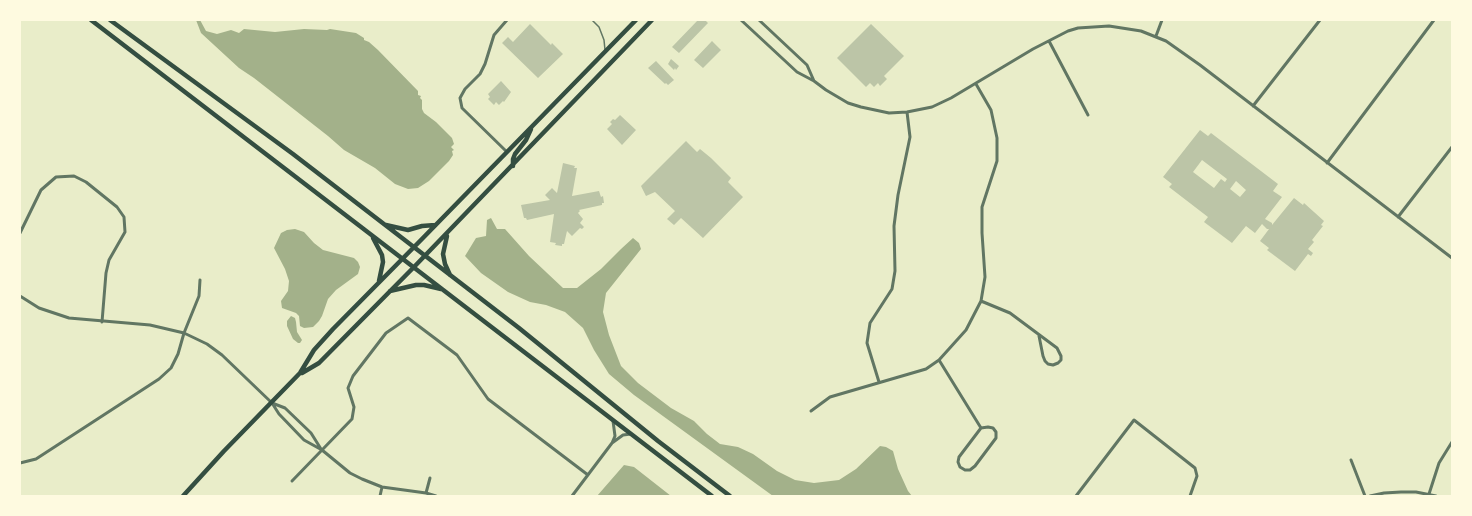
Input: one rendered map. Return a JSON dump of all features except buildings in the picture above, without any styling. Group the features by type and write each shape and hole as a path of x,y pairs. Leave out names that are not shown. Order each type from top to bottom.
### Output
{"main road":[{"path":"91,20 712,496"},
{"path":"110,20 293,154 519,328 658,441 730,496"},
{"path":"183,496 300,373 314,350 333,328 636,20"},
{"path":"300,373 318,363 447,234 652,20"},
{"path":"513,166 515,154 526,140 531,128"},
{"path":"384,225 408,230 422,226 435,226"},
{"path":"371,234 382,255 383,262 379,282"},
{"path":"447,234 444,254 445,264 451,276"},
{"path":"390,291 416,285 442,289"}],"street":[{"path":"506,20 494,35 485,64 480,74 465,89 460,98 462,108 507,152"},
{"path":"741,20 797,72 814,81 838,98 861,108 889,113 907,112 932,107 976,84 1049,41 1068,31 1078,28 1109,26 1127,28 1156,36 1183,53 1254,106 1452,258"},
{"path":"759,20 807,66 814,81"},
{"path":"1156,36 1162,20"},
{"path":"1254,106 1320,20"},
{"path":"1327,163 1434,20"},
{"path":"1049,41 1088,115"},
{"path":"811,411 830,397 926,369 939,360 966,330 981,302 985,277 982,207 997,161 997,138 991,110 976,84"},
{"path":"879,382 867,343 870,323 892,289 895,270 894,226 898,195 910,137 907,112"},
{"path":"1398,217 1452,147"},
{"path":"20,233 41,190 56,177 74,176 86,182 117,207 124,217 125,232 109,260 106,273 102,322"},
{"path":"20,463 36,459 158,379 171,368 178,354 184,333 199,296 200,280"},
{"path":"20,296 39,308 69,318 150,325 184,333 207,344 222,355 272,403 279,414 304,440 322,450 350,473 382,487 426,493 436,496"},
{"path":"981,302 1010,313 1040,336 1060,352 1061,360 1053,366 1048,364 1042,356 1040,336"},
{"path":"292,481 352,418 354,407 348,388 353,376 386,332 408,318 457,356 488,399 588,475"},
{"path":"939,360 981,428"},
{"path":"272,403 285,408 311,433 322,450"},
{"path":"572,496 612,443 615,436 613,420"},
{"path":"1076,496 1134,420 1195,468 1197,476 1190,496"},
{"path":"981,428 993,428 996,432 996,438 975,466 970,470 965,470 960,467 958,462 959,457 981,428"},
{"path":"612,443 623,435 631,434"},
{"path":"1429,494 1439,463 1452,442"},
{"path":"1351,460 1365,496"},
{"path":"426,493 430,478"},
{"path":"380,496 382,487"},
{"path":"1370,496 1401,492 1436,496"}],"lane":[{"path":"592,20 599,27 604,40 605,52"}],"shaded area":[{"path":"196,20 200,20 206,31 217,34 231,30 239,33 244,29 275,32 304,29 330,29 356,33 378,50 418,91 418,95 421,96 420,98 422,100 422,109 424,113 436,122 452,138 454,144 451,147 454,150 452,151 453,155 429,181 418,188 408,189 395,184 375,168 344,150 254,78 239,68 201,33"},
{"path":"491,218 497,229 505,229 529,256 563,288 577,288 601,269 633,238 639,243 641,249 606,293 603,312 609,335 621,366 638,383 671,408 694,421 720,444 738,447 753,454 777,471 795,480 814,483 839,480 856,469 880,446 886,447 893,451 898,469 908,491 912,496 773,496 634,395 609,374 594,350 583,328 565,312 546,305 530,302 508,292 481,273 465,256 476,238 486,236 487,220"},
{"path":"295,229 304,232 323,250 354,258 360,267 358,274 336,290 328,299 322,316 313,327 304,328 300,326 299,316 296,313 282,308 281,301 288,291 289,281 285,269 274,248 281,233 287,230"},
{"path":"291,316 295,318 297,332 302,340 300,343 293,339 287,326 287,321"},
{"path":"624,465 634,467 671,496 597,496"}]}
